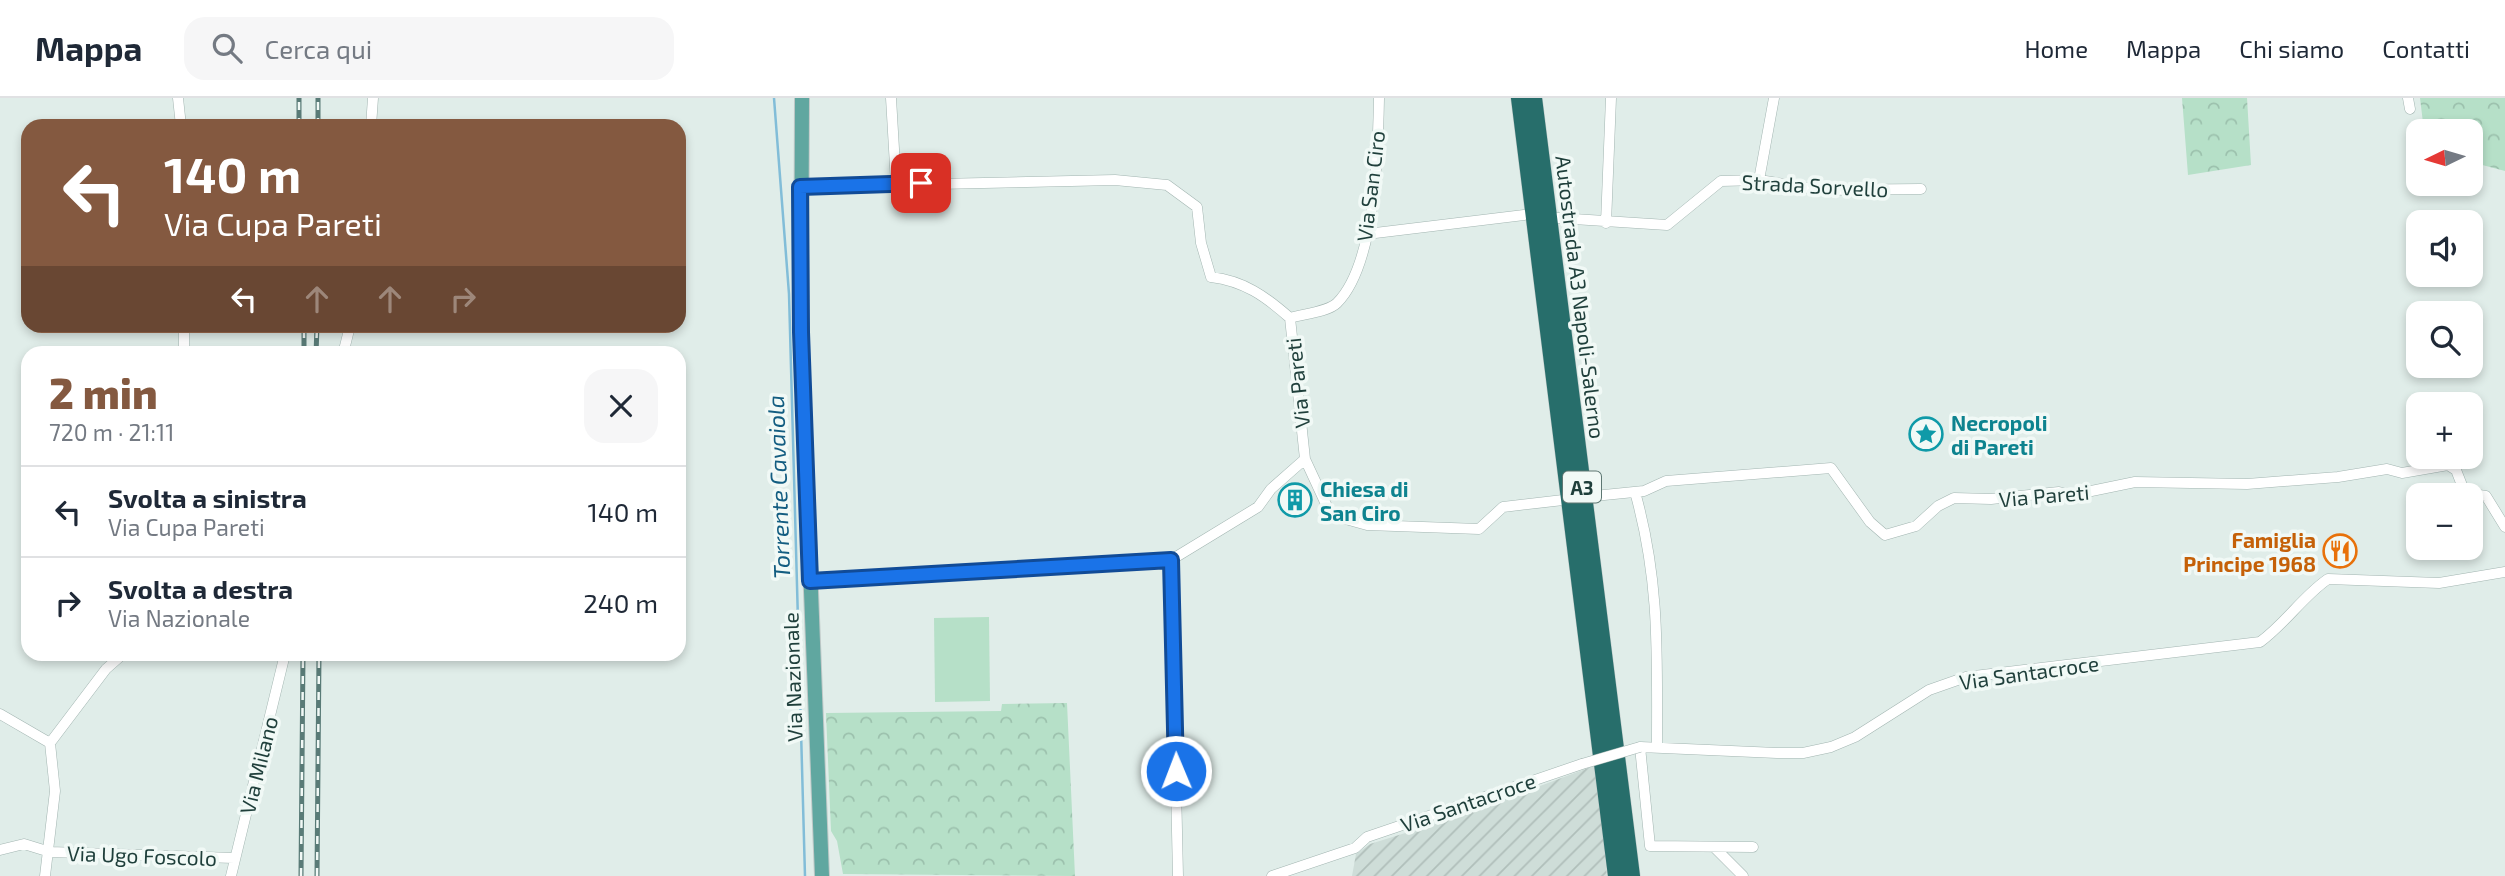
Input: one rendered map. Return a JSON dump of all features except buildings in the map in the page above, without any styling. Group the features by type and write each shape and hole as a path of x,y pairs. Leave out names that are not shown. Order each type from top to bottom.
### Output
{"highway":[{"name":"Autostrada A3 Napoli-Salerno","path":"1520,98 1617,876"},
{"name":"Autostrada A3 Napoli-Salerno","path":"1533,98 1631,876"}],"main road":[{"name":"Via Nazionale","path":"802,98 801,332 822,876"}],"street":[{"path":"178,98 180,119"},
{"path":"372,119 373,98"},
{"path":"891,98 896,183"},
{"name":"Via San Ciro","path":"1290,318 1335,306 1352,283 1367,234 1378,153 1380,98"},
{"path":"1606,223 1611,98"},
{"path":"1759,180 1774,98"},
{"path":"2409,98 2410,109"},
{"name":"Via Pareti","path":"800,187 1115,180 1167,185 1197,207 1201,243 1211,277 1231,279 1262,293 1290,318 1306,459 1331,515 1367,525 1479,529 1503,507 1563,500"},
{"name":"Strada Sorvello","path":"1558,218 1667,225 1721,181 1759,180 1821,190 1921,189"},
{"path":"1367,234 1524,215"},
{"path":"810,581 1171,560 1258,508 1278,483 1306,459"},
{"name":"Via Pareti","path":"1594,496 1635,492 1666,481 1831,468 1870,522 1885,535 1916,526 1938,506 1954,498 1991,499 2059,492 2072,495 2135,482 2169,485 2260,483 2349,476 2387,468 2402,473 2448,465 2456,470 2465,493 2486,496 2505,527"},
{"path":"1635,492 1647,534 1657,597 1657,746"},
{"path":"1171,560 1178,876"},
{"name":"Via Santacroce","path":"1272,876 1354,848 1367,837 1640,747 1766,753 1812,751 1855,737 1929,690 1966,677 2260,642 2282,626 2318,586 2328,579 2439,583 2505,572"},
{"path":"45,876 50,852 55,784 50,743 106,669 115,661"},
{"name":"Via Milano","path":"231,876 283,661"},
{"path":"0,715 50,743"},
{"path":"1640,747 1650,846 1753,846"},
{"name":"Via Ugo Foscolo","path":"0,850 24,844 50,852 234,858"},
{"path":"1714,848 1743,876"}],"shaded area":[{"path":"1596,765 1607,876 1352,876 1356,854 1370,844 1460,816"}],"green space":[{"path":"2182,98 2247,98 2251,165 2188,175"},
{"path":"2420,98 2505,98 2505,171 2483,165 2483,119 2423,119"},
{"path":"989,617 990,701 935,702 934,618"},
{"path":"1067,703 1075,876 843,874 837,841 831,831 826,713 1001,711 1002,704"}],"waterway":[{"name":"Torrente Cavaiola","path":"774,98 789,294 805,876"}],"railway":[{"path":"299,98 299,119"},
{"path":"318,98 318,119"},
{"path":"304,333 304,346"},
{"path":"316,346 317,333"},
{"path":"301,876 303,661"},
{"path":"317,876 319,661"}],"place":[{"name":"Necropoli di Pareti","path":"1926,434"},
{"name":"Chiesa di San Ciro","path":"1295,500"},
{"name":"Famiglia Principe 1968","path":"2340,551"}],"route":[{"path":"921,183 800,187 801,332 810,581 1171,560 1176,771"}]}
